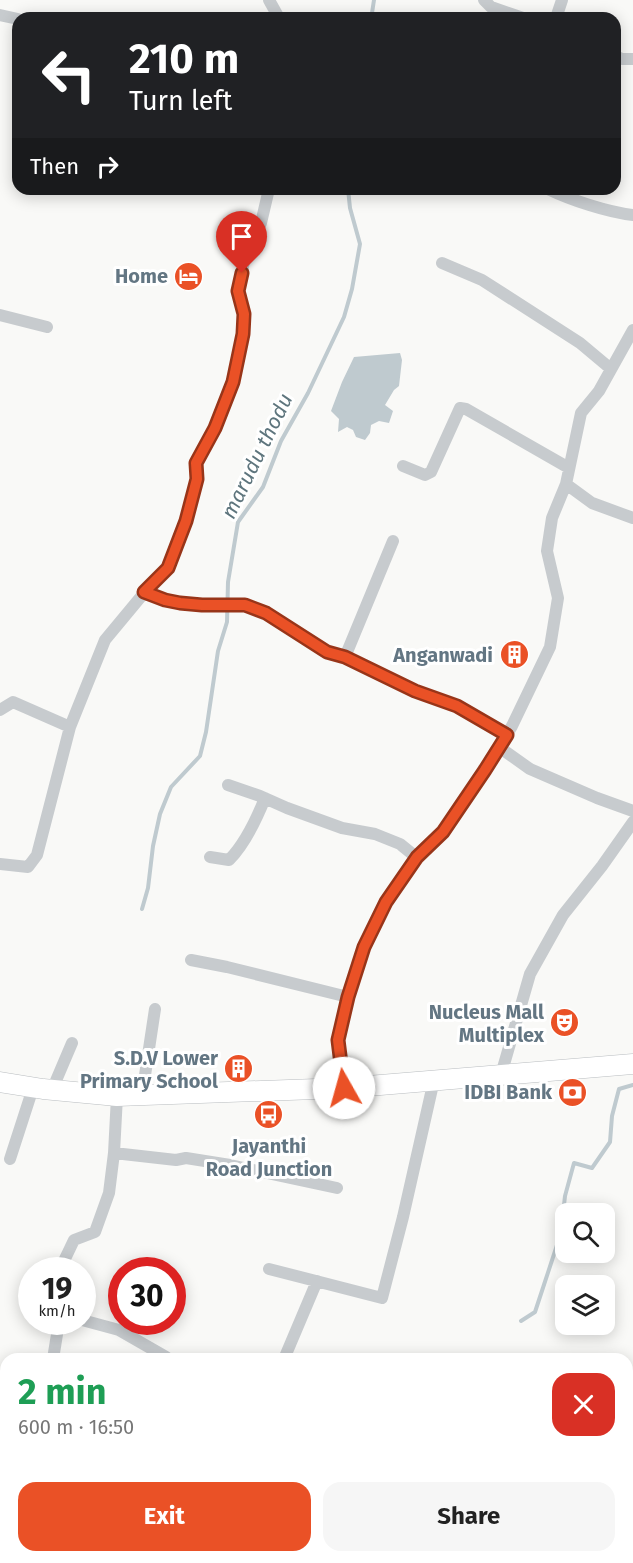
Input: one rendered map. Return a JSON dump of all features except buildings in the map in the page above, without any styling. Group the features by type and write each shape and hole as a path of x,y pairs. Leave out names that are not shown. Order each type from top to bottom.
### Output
{"highway":[{"path":"0,1082 42,1089 117,1096 344,1088 633,1064"}],"street":[{"path":"484,0 491,7 506,12"},
{"path":"0,864 28,867 36,855 70,726 105,640 144,592 168,568 186,521 197,479 196,463 215,428 233,382 243,334 244,314 238,291 245,255 261,223 268,195"},
{"path":"562,195 633,215"},
{"path":"442,263 482,280 580,343 610,369"},
{"path":"0,315 47,327"},
{"path":"344,1088 338,1040 348,997 364,947 386,902 417,857 443,832 507,735 550,647 558,598 547,551 552,518 566,484 580,413 599,391 610,369 628,348 633,330"},
{"path":"403,466 425,475 431,472 460,408 466,409 569,468"},
{"path":"566,484 592,503 633,518"},
{"path":"345,657 393,541"},
{"path":"144,592 180,603 245,605 266,613 327,652 345,657 415,691 457,706 507,735"},
{"path":"0,710 13,702 70,726"},
{"path":"499,747 530,769 597,798 633,810"},
{"path":"228,785 342,828 383,837 400,844 417,857"},
{"path":"210,857 229,860 237,851 265,798"},
{"path":"501,1075 530,974 563,915 633,822"},
{"path":"191,960 348,997"},
{"path":"142,1095 155,1009"},
{"path":"10,1159 42,1089 72,1043"},
{"path":"269,1269 382,1298 434,1080"},
{"path":"66,1257 74,1240 95,1232 109,1193 117,1096"},
{"path":"114,1153 176,1160 186,1158 337,1188"},
{"path":"287,1353 317,1281"},
{"path":"96,1324 119,1330 159,1353"},
{"path":"54,1353 57,1335"}],"shaded area":[{"path":"400,353 402,360 399,386 385,405 393,411 389,423 379,421 371,425 370,433 365,440 356,437 353,430 347,427 338,432 339,419 331,411 354,357"}],"waterway":[{"name":"marudu thodu","path":"372,12 374,0"},
{"name":"marudu thodu","path":"142,909 148,888 160,814 171,787 200,756 206,732 218,651 227,622 228,582 238,522 263,487 281,441 308,393 344,317 352,289 360,244 349,195"},
{"path":"521,1321 535,1312 561,1233 565,1196 574,1163 592,1168 610,1142 612,1116 619,1089 633,1085"}],"place":[{"name":"Home","path":"189,276"},
{"name":"Anganwadi","path":"514,655"},
{"name":"Nucleus Mall Multiplex","path":"565,1023"},
{"name":"S.D.V Lower Primary School","path":"239,1069"},
{"name":"IDBI Bank","path":"573,1092"},
{"name":"Jayanthi Road Junction","path":"269,1115"}],"route":[{"path":"242,273 238,291 244,314 243,334 233,382 215,428 196,463 197,479 186,521 168,568 144,592 180,603 245,605 266,613 327,652 345,657 415,691 457,706 507,735 443,832 417,857 386,902 364,947 348,997 338,1040 344,1088"}]}
